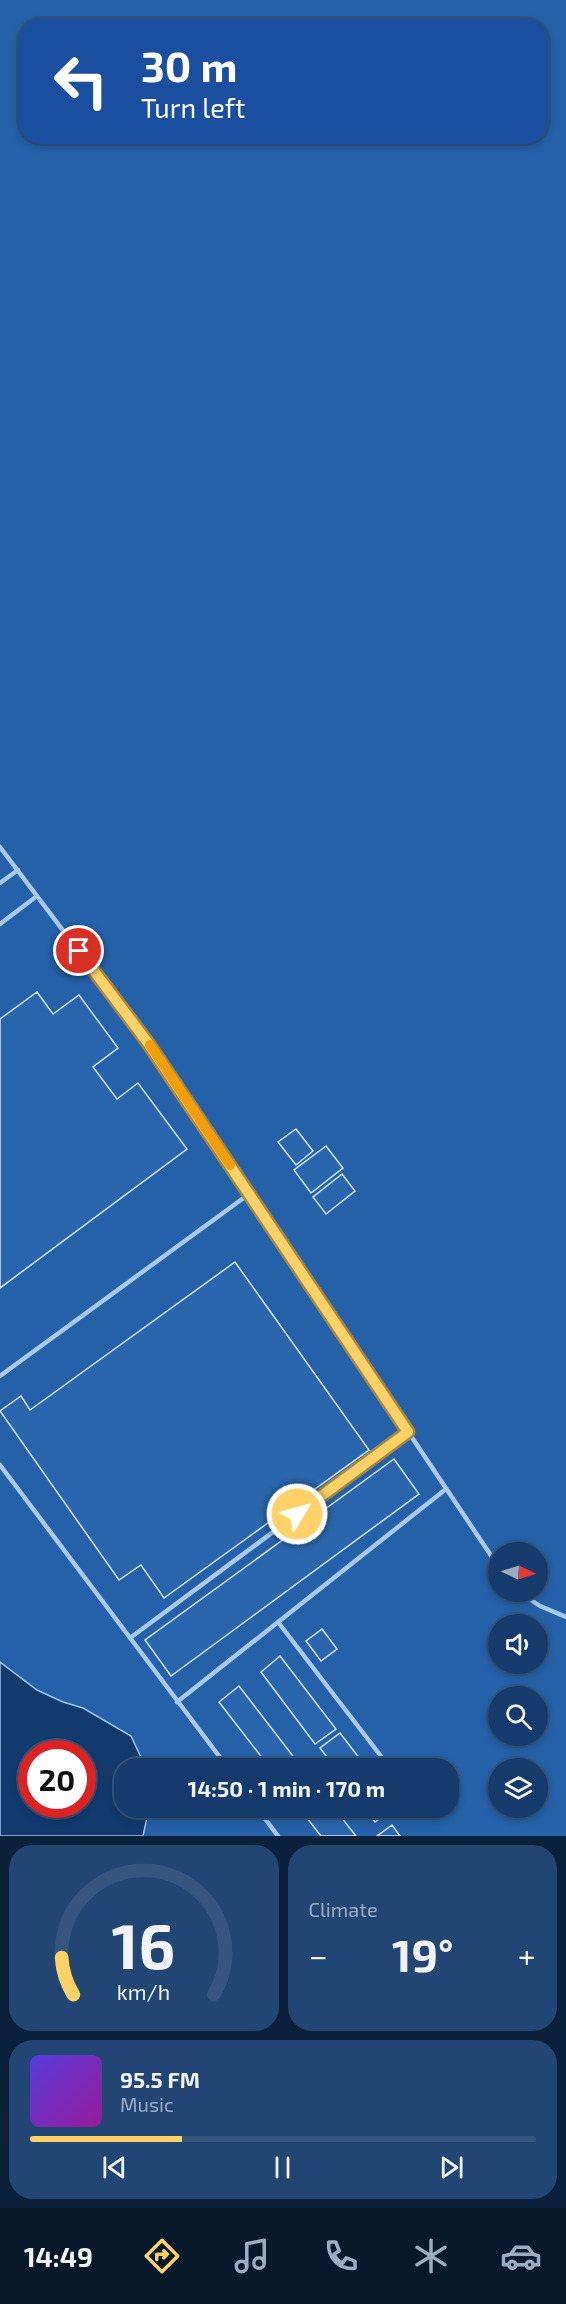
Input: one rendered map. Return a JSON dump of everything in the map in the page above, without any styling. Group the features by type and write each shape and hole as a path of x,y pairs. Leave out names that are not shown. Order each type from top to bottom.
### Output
{"lane":[{"path":"0,847 148,1043 488,1551"},
{"path":"0,883 18,870"},
{"path":"0,924 37,896"},
{"path":"0,1376 249,1194"},
{"path":"130,1638 408,1432"},
{"path":"0,1465 220,1758"},
{"path":"177,1702 446,1489"},
{"path":"534,1602 566,1617"},
{"path":"278,1622 382,1758"},
{"path":"264,1818 278,1836"}],"shaded area":[{"path":"0,0 566,0 566,1836 0,1836"},
{"path":"0,1662 37,1690 83,1708 131,1736 141,1758 114,1758 114,1818 147,1818 143,1836 0,1836"}],"building":[{"path":"37,992 53,1014 79,995 118,1048 93,1067 117,1099 138,1083 187,1149 0,1288 0,1019"},
{"path":"296,1129 313,1151 296,1165 278,1142"},
{"path":"326,1146 343,1168 311,1193 294,1170"},
{"path":"342,1174 355,1191 326,1214 313,1197"},
{"path":"235,1262 369,1450 164,1598 141,1565 119,1580 0,1411 21,1396 30,1410"},
{"path":"394,1459 419,1494 171,1676 145,1640"},
{"path":"322,1629 337,1649 321,1661 306,1641"},
{"path":"280,1656 336,1729 315,1744 261,1672"},
{"path":"239,1686 294,1758 262,1758 219,1702"},
{"path":"340,1733 359,1758 328,1758 320,1748"},
{"path":"307,1818 342,1818 356,1836 321,1836"},
{"path":"392,1825 400,1836 377,1836"}],"slow traffic":[{"path":"150,1045 230,1165"}],"route":[{"path":"79,951 148,1043 408,1432 297,1514"}]}
